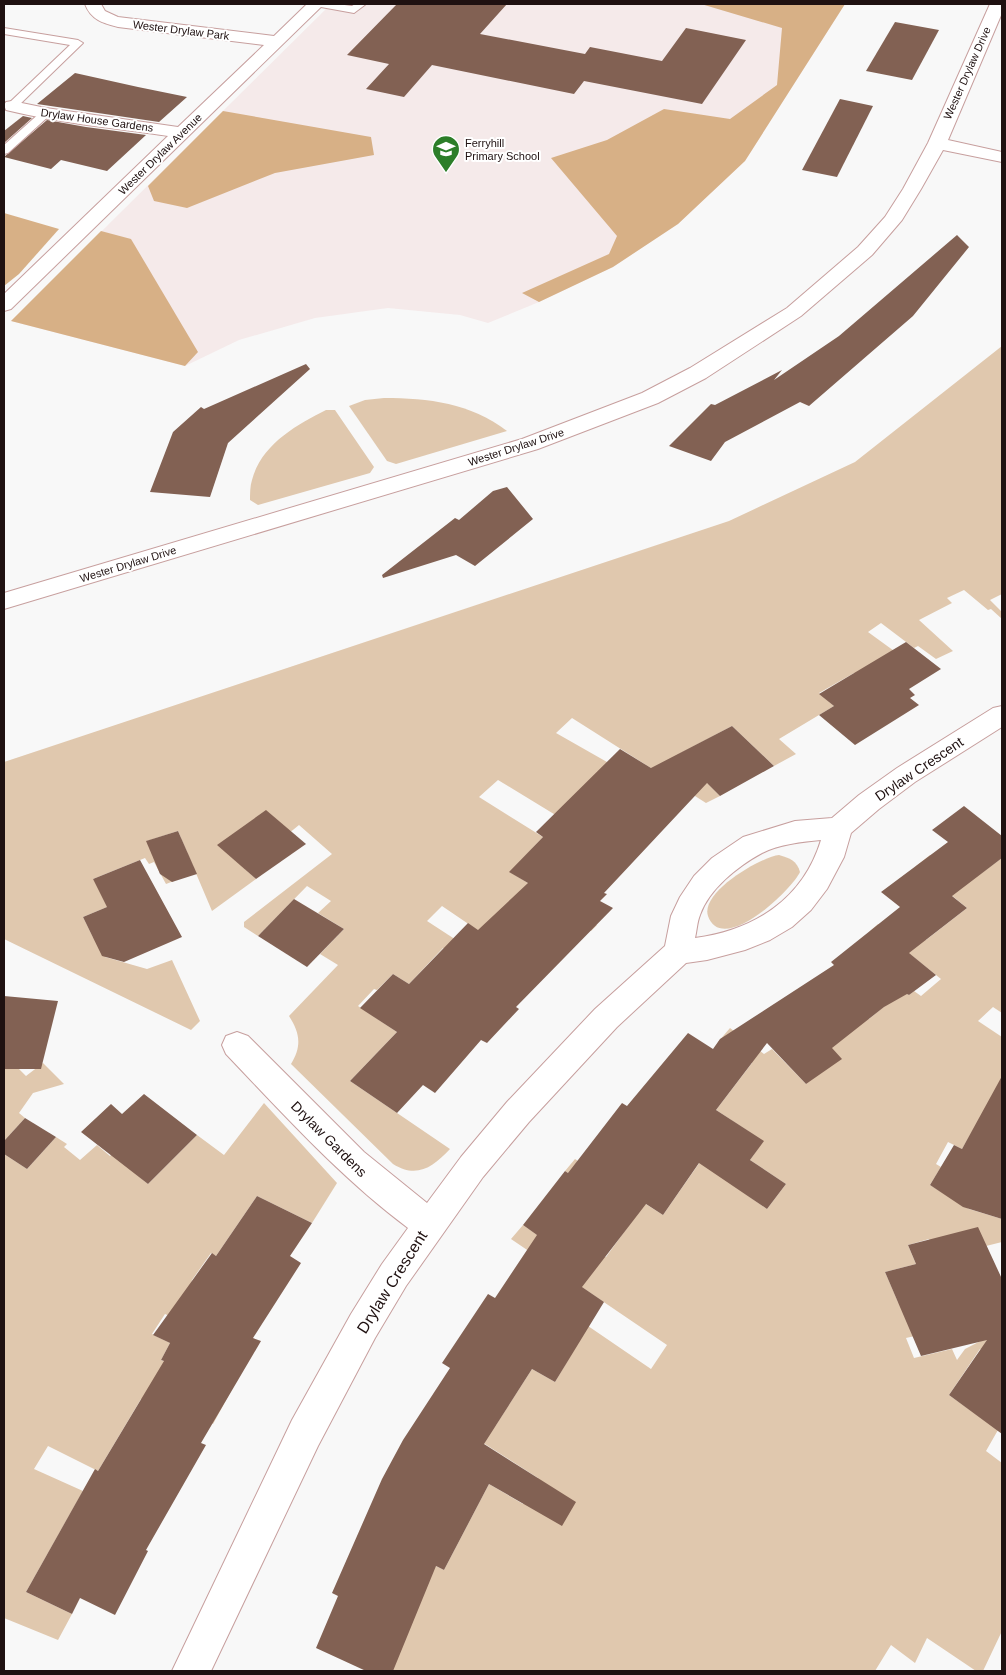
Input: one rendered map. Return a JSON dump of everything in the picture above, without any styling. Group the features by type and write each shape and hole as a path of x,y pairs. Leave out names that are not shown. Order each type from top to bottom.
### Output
{"street":[{"name":"Wester Drylaw Park","path":"93,4 95,10 102,18 118,22 277,42"},
{"name":"Wester Drylaw Avenue","path":"4,305 316,4"},
{"name":"Wester Drylaw Drive","path":"4,602 530,444 650,398 698,373 794,312 865,251 892,220 912,189 937,143 998,4"},
{"name":"Drylaw House Gardens","path":"12,106 46,114 182,132"},
{"path":"937,143 1002,157"},
{"name":"Drylaw Crescent","path":"839,828 869,802 906,775 1002,715"},
{"path":"839,828 829,862 817,884 803,900 781,919 751,936 730,943 678,952 680,934 690,905 704,884 722,866 741,852 768,839 795,832 839,828"},
{"name":"Drylaw Crescent","path":"190,1671 304,1433 363,1326 394,1275 472,1167 559,1066 606,1018 678,952"},
{"name":"Drylaw Gardens","path":"237,1045 350,1161 378,1186 429,1224"}],"lane":[{"path":"321,4 354,10 361,4"},
{"path":"4,31 78,43 12,106"},
{"path":"4,151 46,114"}],"shaded area":[{"name":"Ferryhill Primary School","path":"331,4 845,4 745,161 678,224 613,267 539,302 488,323 460,315 388,308 315,318 239,340 185,366 11,321"},
{"path":"701,4 845,4 745,161 678,224 613,267 539,302 522,293 609,254 617,236 551,158 607,140 664,109 730,119 777,85 782,28"},
{"path":"223,111 371,137 374,155 275,173 187,208 154,201 148,186"},
{"path":"4,213 59,229 19,274 4,286"},
{"path":"101,231 131,239 198,352 185,366 11,321"},
{"path":"1002,346 1002,594 990,600 1002,612 1002,619 964,590 947,598 952,603 919,620 953,651 936,659 918,646 914,648 881,623 868,632 901,656 869,685 854,673 819,693 834,706 779,739 796,754 774,766 732,726 679,754 720,796 706,803 572,718 556,733 607,762 603,844 498,780 479,797 543,837 510,872 597,925 591,931 569,916 492,940 442,906 427,921 513,977 504,987 443,948 409,984 393,974 377,990 374,989 358,1006 397,1032 350,1081 450,1149 431,1166 417,1171 410,1171 393,1164 291,1064 297,1051 298,1040 296,1028 289,1016 338,965 320,954 344,929 318,913 331,901 307,886 258,936 244,927 244,922 332,854 299,825 245,869 256,879 212,911 178,831 147,841 174,881 166,884 154,862 149,864 145,858 93,879 119,902 83,917 93,937 100,934 108,951 105,957 147,969 172,960 200,1021 191,1030 4,939 4,762 729,521 855,462"},
{"path":"384,398 433,401 464,408 507,431 396,464 387,461 349,406 365,400"},
{"path":"326,410 335,410 374,467 370,473 258,505 250,500 251,482 263,456 271,446 303,422"},
{"path":"779,855 792,860 800,872 784,893 771,905 741,925 727,929 716,926 708,916 708,907 713,897 734,877 759,862"},
{"path":"930,855 976,877 1002,858 1002,1013 993,1007 978,1021 1002,1037 1002,1092 997,1097 1002,1101 1002,1139 976,1125 962,1149 948,1142 936,1164 941,1167 930,1185 969,1209 1002,1219 1002,1242 938,1258 929,1239 908,1245 916,1264 885,1272 898,1302 932,1332 906,1338 914,1358 952,1349 957,1360 965,1349 1002,1330 1002,1364 980,1349 949,1395 998,1430 986,1451 1002,1463 1002,1631 983,1671 976,1671 927,1638 915,1663 891,1645 875,1671 385,1671 367,1660 411,1554 444,1570 489,1484 523,1504 538,1478 466,1432 496,1425 532,1369 555,1382 571,1355 550,1300 651,1369 667,1345 511,1239 523,1225 572,1259 606,1257 635,1217 565,1171 575,1159 663,1215 700,1162 767,1209 786,1184 750,1160 763,1141 716,1110 752,1063 718,1042 730,1028 764,1054 772,1049 806,1084 829,1046 840,997 869,1019 903,991 909,995 914,991 921,996 941,979 911,955 905,960 870,931 878,924 883,927 898,916 926,940 967,908 916,866"},
{"path":"43,1063 64,1084 33,1093 19,1113 25,1118 4,1141 4,1069 19,1069 26,1076"},
{"path":"264,1103 337,1183 312,1223 257,1196 216,1256 211,1253 192,1280 183,1322 165,1314 152,1334 170,1343 161,1360 230,1393 213,1424 188,1411 183,1419 141,1399 98,1471 48,1446 34,1469 83,1491 26,1592 72,1614 58,1640 4,1618 4,1154 27,1169 56,1137 67,1144 64,1147 80,1160 97,1145 110,1156 112,1154 148,1184 197,1135 224,1155"}],"building":[{"path":"397,4 507,4 480,34 585,54 590,47 662,61 686,28 746,40 702,104 584,81 574,94 432,65 404,97 366,89 389,64 347,55"},
{"path":"895,22 939,30 912,80 866,71"},
{"path":"75,73 187,97 159,122 37,104"},
{"path":"840,99 873,106 837,177 802,170"},
{"path":"23,116 32,118 4,143 4,131"},
{"path":"47,120 146,135 107,171 61,160 51,169 4,157"},
{"path":"957,235 969,247 913,316 809,406 800,402 725,442 711,461 669,446 711,404 715,405 782,370 774,380 839,336"},
{"path":"306,364 310,369 228,443 210,497 150,492 173,432 201,407 204,409"},
{"path":"507,487 533,519 475,566 456,555 383,578 382,575 455,518 459,520 493,491"},
{"path":"906,642 941,669 909,689 915,695 910,698 919,705 855,745 819,715 834,706 819,694"},
{"path":"732,726 774,766 720,796 707,783 604,893 607,894 600,901 613,908 516,1007 519,1009 487,1043 481,1040 435,1093 423,1085 397,1113 350,1081 397,1032 360,1008 393,974 409,984 468,923 478,930 528,883 509,872 543,837 536,832 620,749 651,768"},
{"path":"964,806 1002,836 1002,858 952,896 967,908 909,953 936,975 909,995 907,994 884,1007 832,1048 842,1059 806,1084 767,1043 716,1110 764,1141 750,1160 786,1184 767,1209 699,1163 663,1215 646,1204 582,1287 604,1302 555,1382 532,1369 484,1444 576,1502 562,1526 489,1484 444,1570 436,1566 393,1671 366,1671 316,1648 338,1596 332,1593 382,1479 403,1440 450,1368 442,1363 488,1294 495,1298 537,1235 523,1225 565,1171 568,1173 622,1103 627,1106 688,1033 713,1049 720,1039 834,965 831,962 900,907 881,892 948,842 932,830"},
{"path":"266,810 306,844 256,879 217,845"},
{"path":"178,831 197,874 172,882 160,874 146,841"},
{"path":"140,860 182,937 124,962 102,956 83,917 107,907 93,879"},
{"path":"294,899 344,929 307,967 258,936"},
{"path":"4,996 58,1001 41,1069 4,1069"},
{"path":"1002,1076 1002,1219 963,1207 930,1185 954,1145 962,1149"},
{"path":"144,1094 197,1135 148,1184 81,1132 111,1104 122,1114"},
{"path":"25,1118 56,1137 27,1169 4,1154 4,1141"},
{"path":"257,1196 312,1223 290,1256 301,1263 253,1338 261,1341 201,1443 206,1445 146,1550 148,1551 115,1615 80,1598 72,1614 26,1592 95,1469 98,1471 164,1361 161,1360 170,1343 153,1335 212,1253 216,1256"},
{"path":"978,1227 1002,1279 1002,1434 949,1395 987,1340 921,1356 885,1272 916,1264 908,1245"}],"place":[{"name":"Ferryhill Primary School","path":"446,173"}]}
